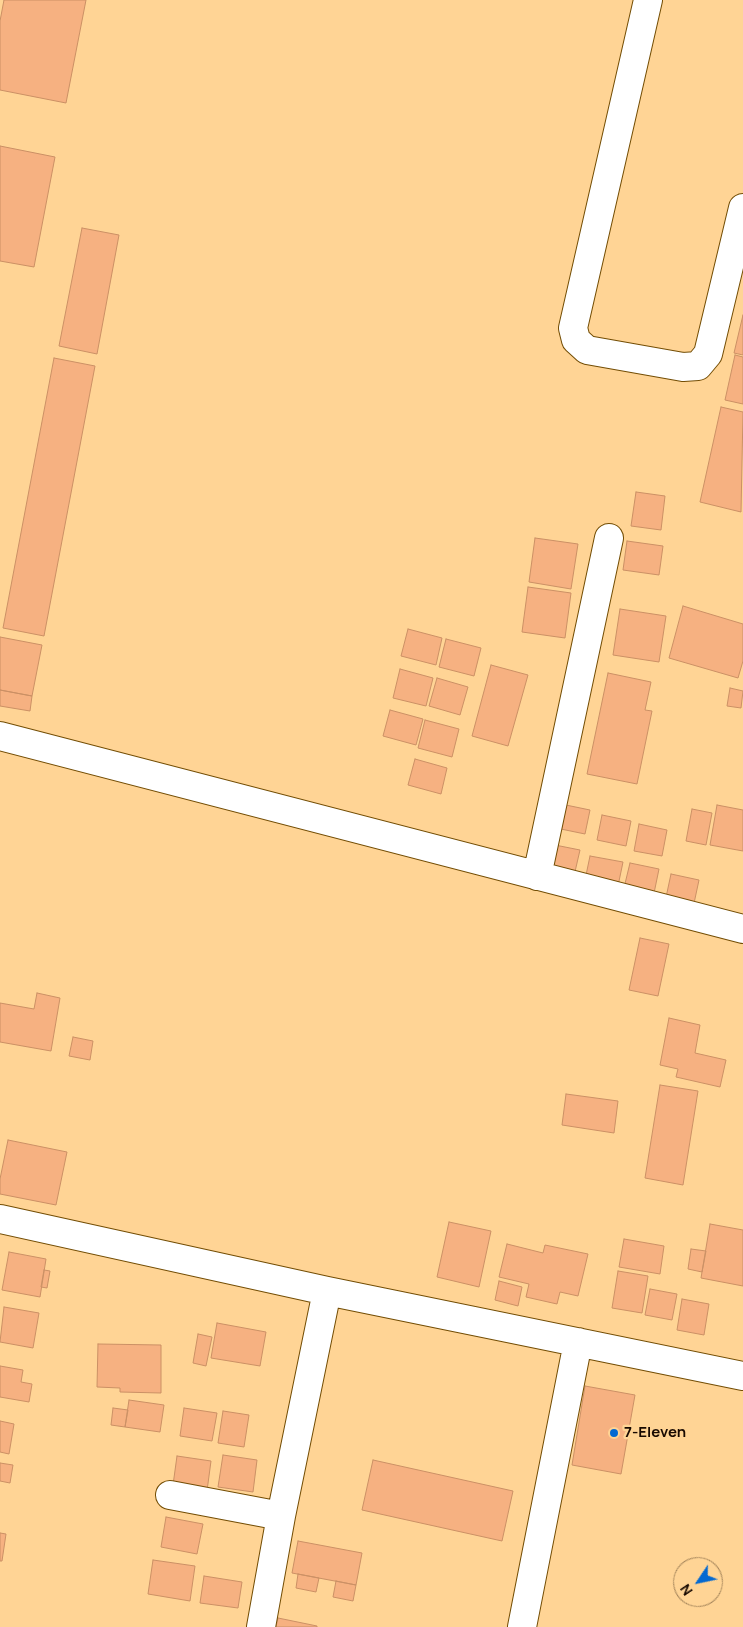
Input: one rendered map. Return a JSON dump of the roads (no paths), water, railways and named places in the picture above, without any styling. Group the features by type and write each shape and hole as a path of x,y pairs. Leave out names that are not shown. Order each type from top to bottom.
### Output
{"street":[{"path":"648,0 573,328 576,340 587,350 683,367 698,366 708,354 743,208"},
{"path":"537,876 609,538"},
{"path":"0,736 743,929"},
{"path":"0,1220 327,1291 743,1376"},
{"path":"262,1627 281,1516 327,1291"},
{"path":"522,1627 578,1342"},
{"path":"170,1495 281,1516"}],"place":[{"name":"7-Eleven","path":"614,1433"}]}
